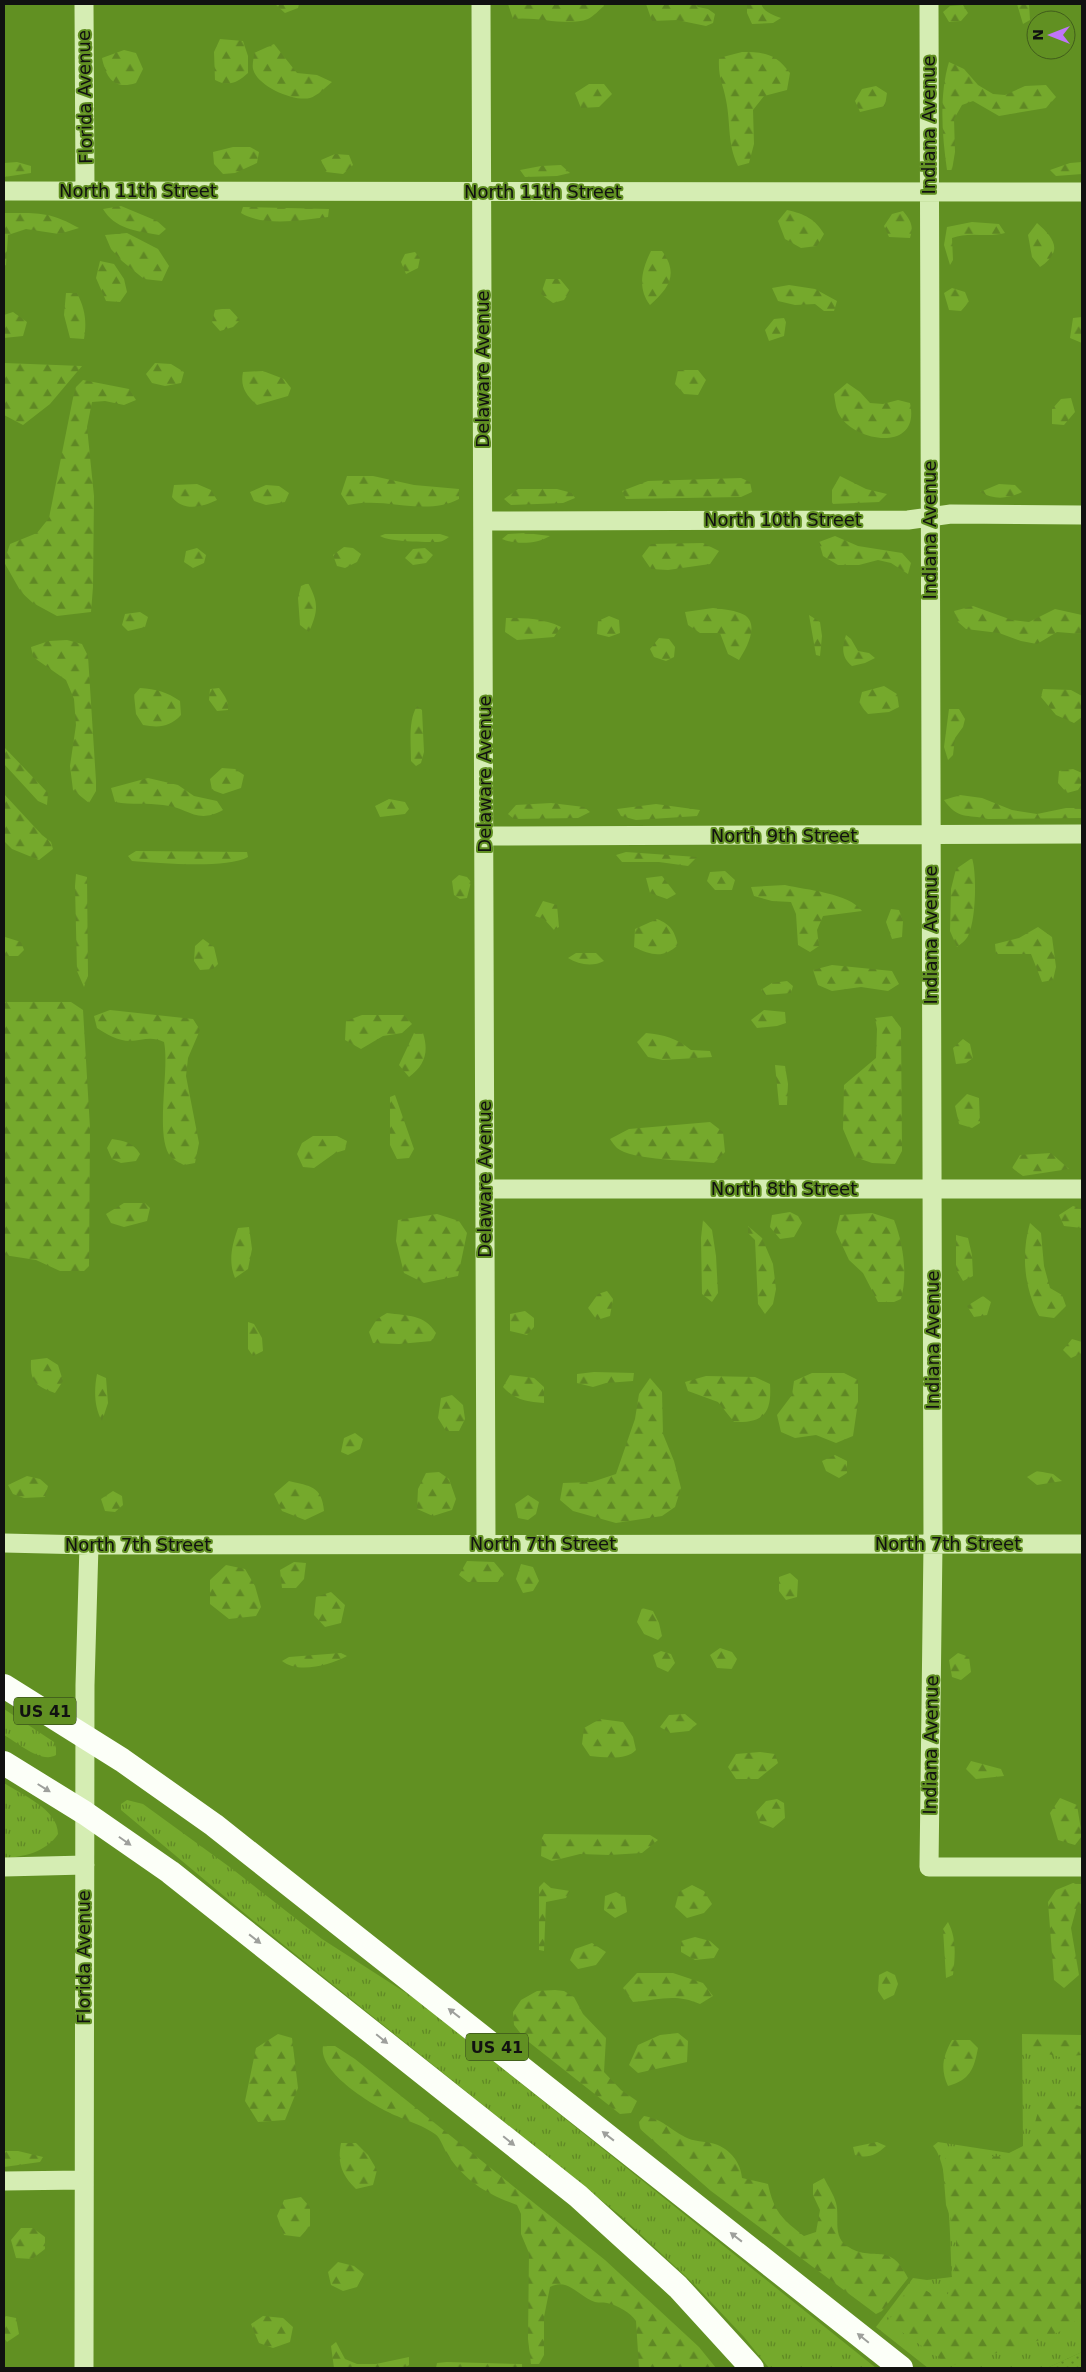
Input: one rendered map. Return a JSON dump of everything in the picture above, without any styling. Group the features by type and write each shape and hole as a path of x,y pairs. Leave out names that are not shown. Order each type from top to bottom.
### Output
{"main road":[{"name":"US 41","path":"4,1686 122,1760 222,1831 901,2368"},
{"path":"4,1763 85,1813 170,1872 578,2196 678,2288 752,2368"}],"street":[{"name":"Florida Avenue","path":"84,4 86,191"},
{"name":"Delaware Avenue","path":"481,4 486,836 486,1544"},
{"name":"Indiana Avenue","path":"929,4 933,1544 929,1867 1082,1867"},
{"name":"North 11th Street","path":"4,191 482,193 1082,192"},
{"name":"North 10th Street","path":"483,521 908,520 951,514 1082,515"},
{"name":"North 9th Street","path":"486,836 1082,834"},
{"name":"North 8th Street","path":"485,1189 1082,1189"},
{"name":"North 7th Street","path":"4,1543 89,1546 1082,1544"},
{"name":"Florida Avenue","path":"84,2368 85,1737 89,1546"},
{"path":"4,1867 85,1865"},
{"path":"4,2181 83,2180"}],"green space":[{"path":"275,4 299,4 298,8 285,13"},
{"path":"508,4 603,4 604,6 588,19 561,22 522,18 513,19"},
{"path":"646,4 695,4 715,14 713,23 706,26 677,20 652,21"},
{"path":"747,4 761,4 767,11 781,18 773,23 752,24 747,13"},
{"path":"1017,4 1029,4 1029,10 1026,10 1026,22 1023,24"},
{"path":"963,5 968,13 961,21 949,22 943,12 950,6"},
{"path":"220,39 243,41 248,56 248,73 232,83 215,80 214,52"},
{"path":"274,44 297,73 317,75 332,82 316,95 303,99 286,95 269,87 261,81 253,69 254,53"},
{"path":"124,50 136,53 143,69 136,83 128,85 112,81 106,71 102,58"},
{"path":"742,52 770,55 790,73 787,90 764,96 753,110 754,144 749,163 738,166 732,150 728,109 719,71 719,58"},
{"path":"949,62 964,69 978,85 993,94 1005,95 1025,86 1046,85 1056,97 1046,108 999,116 973,101 962,105 954,119 955,152 952,170 947,170 942,116 944,88"},
{"path":"589,84 604,84 612,94 599,107 581,108 575,93"},
{"path":"876,86 887,93 885,106 860,112 855,101 862,89"},
{"path":"233,147 250,147 259,152 257,163 235,173 223,174 214,164 213,152"},
{"path":"335,154 349,155 353,165 343,174 326,172 321,160"},
{"path":"17,162 31,166 31,173 4,177 4,163"},
{"path":"1082,162 1082,174 1056,176 1050,170 1070,163"},
{"path":"561,165 570,173 557,176 525,177 520,170 541,166"},
{"path":"121,206 157,221 166,229 159,235 127,228 114,221 103,209"},
{"path":"243,207 329,209 328,217 296,221 272,221 261,220 241,213"},
{"path":"787,210 804,215 817,224 824,234 817,246 801,248 785,239 778,221"},
{"path":"903,211 911,224 910,238 889,237 884,226 892,214"},
{"path":"4,213 43,214 59,218 79,228 59,234 26,229 8,235 6,265 4,266"},
{"path":"972,222 999,224 1005,233 965,235 952,238 953,260 950,265 944,245 947,227"},
{"path":"1037,223 1052,239 1054,245 1052,255 1040,267 1032,257 1028,235"},
{"path":"127,233 158,249 169,266 162,281 144,279 111,249 105,235"},
{"path":"651,251 662,251 667,259 671,274 667,287 650,305 643,292 642,278"},
{"path":"415,252 420,258 418,268 406,274 401,262 405,254"},
{"path":"100,261 114,264 124,279 127,292 120,302 106,301 96,278"},
{"path":"546,279 560,279 570,291 564,300 553,303 541,294"},
{"path":"789,285 815,289 837,301 834,311 824,311 815,304 795,305 778,301 772,288"},
{"path":"952,288 965,292 969,302 961,311 949,310 944,293"},
{"path":"66,293 77,293 80,299 84,310 84,339 70,338 64,315"},
{"path":"229,308 240,320 233,327 220,331 212,322 215,310"},
{"path":"13,312 27,322 23,336 4,338 4,315"},
{"path":"1082,317 1082,343 1070,338 1073,318"},
{"path":"784,318 786,322 784,336 769,341 765,330 774,319"},
{"path":"4,363 82,366 50,404 23,425 4,415"},
{"path":"155,363 171,364 184,372 181,383 165,386 152,383 146,374"},
{"path":"678,370 698,370 706,380 698,395 684,394 675,384"},
{"path":"263,371 284,379 291,388 288,396 257,405 253,401 243,386 243,372"},
{"path":"83,380 129,389 136,400 124,405 105,401 92,402 87,427 94,496 91,612 57,616 33,603 21,592 4,562 10,544 37,533 49,518 73,398 76,387"},
{"path":"847,383 860,392 870,403 883,404 898,400 910,403 911,419 906,429 897,436 886,438 873,437 848,425 839,414 834,394"},
{"path":"1071,398 1075,412 1064,425 1052,424 1052,409 1061,399"},
{"path":"347,476 373,476 414,485 459,489 459,499 446,504 432,506 376,503 348,505 341,494"},
{"path":"840,476 866,489 887,494 879,502 832,504 832,490"},
{"path":"741,478 750,482 752,492 741,497 626,499 622,491 648,481"},
{"path":"197,484 211,490 217,500 206,505 193,507 182,505 172,497 174,485"},
{"path":"999,484 1015,485 1022,492 1001,498 980,492"},
{"path":"266,485 279,486 289,493 285,502 266,505 254,501 250,492"},
{"path":"518,489 557,489 572,493 575,498 563,503 511,505 504,499"},
{"path":"526,533 550,536 539,541 526,543 502,539 508,534"},
{"path":"385,534 440,534 449,537 439,542 417,542 380,536"},
{"path":"835,536 858,546 902,553 911,563 908,574 891,563 878,560 859,565 838,565 823,556 819,542"},
{"path":"703,543 719,551 710,564 668,570 651,569 642,556 651,544"},
{"path":"344,547 353,548 361,554 357,562 345,568 337,566 333,555"},
{"path":"197,548 206,555 204,563 193,568 184,562 186,551"},
{"path":"425,548 433,555 426,563 413,565 405,558 413,549"},
{"path":"308,583 316,602 316,613 309,632 300,625 298,598 301,586"},
{"path":"973,606 1012,620 1029,622 1055,609 1082,615 1082,634 1057,632 1037,644 1021,641 999,633 966,629 958,622 954,611"},
{"path":"713,608 740,613 747,617 750,622 751,635 749,642 739,660 728,654 720,633 700,633 688,625 685,612"},
{"path":"140,612 148,617 145,627 128,631 122,625 125,614"},
{"path":"809,615 820,622 822,636 820,656 816,655"},
{"path":"609,616 619,620 620,633 609,637 597,634 598,621"},
{"path":"506,618 541,620 561,627 554,637 517,640 505,632"},
{"path":"846,635 851,639 858,651 869,653 875,658 852,666 848,663 843,652"},
{"path":"659,638 669,639 675,647 674,657 666,661 654,657 650,649"},
{"path":"67,640 82,644 88,656 96,781 96,791 89,803 73,790 70,766 76,725 74,699 66,680 33,657 31,647 49,641"},
{"path":"884,686 897,694 899,707 889,712 868,714 859,704 862,692"},
{"path":"140,688 171,695 180,701 181,715 173,722 164,726 143,725 136,714 134,695"},
{"path":"219,688 227,701 228,710 217,711 209,700 210,689"},
{"path":"1043,689 1071,690 1082,696 1082,717 1074,723 1056,715 1041,697"},
{"path":"417,706 422,710 424,752 421,763 416,766 411,761 411,732 412,718"},
{"path":"949,709 959,709 965,719 963,727 955,738 953,755 948,760 944,747"},
{"path":"4,747 48,793 47,805 38,801 4,764"},
{"path":"222,768 235,769 244,775 241,788 223,794 212,790 210,779"},
{"path":"1073,769 1082,773 1082,784 1078,790 1067,793 1058,783 1059,771"},
{"path":"148,778 178,785 194,796 217,801 223,810 206,816 199,816 172,806 115,802 111,788"},
{"path":"4,794 42,835 51,842 53,849 39,860 12,849 4,841"},
{"path":"960,795 982,798 1012,810 1037,814 1066,808 1082,808 1082,818 988,819 963,815 954,811 944,800"},
{"path":"389,799 405,802 409,809 405,814 380,817 375,806"},
{"path":"551,803 584,807 590,812 578,818 514,819 508,814 516,805"},
{"path":"656,804 700,810 697,816 636,820 621,816 617,809"},
{"path":"136,851 247,852 248,857 224,863 175,864 132,861 128,856"},
{"path":"626,852 697,857 688,866 659,862 622,862 616,855"},
{"path":"972,858 975,885 973,919 968,936 957,947 950,931 951,889 956,869"},
{"path":"725,871 735,880 732,890 715,890 707,881 710,872"},
{"path":"76,874 87,877 88,976 84,987 77,971"},
{"path":"459,875 467,877 471,882 467,898 460,899 454,895 452,881"},
{"path":"662,876 676,894 667,899 650,893 646,878"},
{"path":"785,885 837,896 856,905 862,911 823,916 817,930 819,946 810,952 798,945 796,914 791,902 772,901 754,896 751,887"},
{"path":"543,901 557,905 559,927 554,930 544,919 535,916"},
{"path":"891,909 899,910 903,921 902,937 892,939 886,922"},
{"path":"657,919 666,923 671,929 678,945 662,954 651,954 634,947 635,929"},
{"path":"1038,927 1052,937 1056,967 1053,980 1042,982 1031,954 996,954 995,944 1019,938"},
{"path":"5,937 21,942 24,950 18,956 4,956"},
{"path":"203,939 214,947 218,964 213,969 200,970 194,961 195,946"},
{"path":"576,953 596,953 604,961 586,964 568,958"},
{"path":"832,965 892,971 899,984 888,991 861,987 832,991 818,985 813,970"},
{"path":"787,981 793,986 791,993 765,995 761,990 772,983"},
{"path":"4,1002 71,1002 83,1010 90,1128 89,1266 84,1271 60,1271 36,1260 4,1255"},
{"path":"110,1010 193,1019 200,1030 188,1058 186,1076 199,1143 195,1163 184,1165 171,1157 166,1148 163,1119 164,1042 151,1039 126,1041 104,1033 97,1028 94,1016"},
{"path":"764,1010 785,1012 786,1023 757,1028 751,1020"},
{"path":"362,1015 404,1015 412,1024 402,1033 383,1036 361,1049 345,1040 346,1021"},
{"path":"892,1016 901,1028 902,1151 895,1164 872,1163 855,1157 843,1129 844,1085 876,1058 877,1029 875,1018"},
{"path":"414,1033 423,1033 426,1046 422,1063 409,1077 399,1065"},
{"path":"646,1033 670,1038 691,1050 710,1051 712,1057 663,1060 648,1057 637,1042"},
{"path":"963,1039 970,1044 973,1058 966,1063 956,1064 953,1048"},
{"path":"775,1065 785,1066 788,1084 787,1105 779,1105"},
{"path":"967,1094 979,1098 980,1123 972,1128 959,1124 955,1106"},
{"path":"395,1095 414,1149 409,1158 397,1159 390,1145 390,1097"},
{"path":"710,1122 723,1132 725,1152 714,1163 635,1155 617,1148 610,1139 629,1129"},
{"path":"313,1136 337,1136 347,1141 345,1150 335,1153 314,1168 303,1167 297,1154 302,1143"},
{"path":"112,1139 124,1141 134,1147 140,1154 136,1161 121,1163 112,1159 107,1148"},
{"path":"1051,1153 1069,1169 1023,1176 1012,1168 1020,1155"},
{"path":"124,1203 145,1203 150,1208 147,1221 124,1227 111,1223 106,1214"},
{"path":"1073,1206 1082,1209 1082,1228 1064,1226 1059,1215"},
{"path":"790,1212 798,1216 802,1223 794,1237 780,1239 770,1227 772,1215"},
{"path":"872,1213 894,1220 900,1239 904,1259 904,1279 901,1299 894,1302 878,1302 863,1273 849,1260 836,1232 840,1215"},
{"path":"437,1214 459,1221 467,1233 458,1276 424,1283 404,1273 396,1241 398,1220"},
{"path":"703,1220 712,1230 716,1256 718,1293 712,1302 702,1294 701,1238"},
{"path":"1030,1223 1041,1233 1044,1266 1050,1288 1062,1295 1066,1306 1054,1318 1039,1316 1030,1294 1025,1258"},
{"path":"748,1226 762,1238 773,1264 776,1289 773,1304 765,1314 758,1304 755,1240 748,1233"},
{"path":"249,1227 252,1249 248,1269 235,1278 231,1259 234,1241 238,1228"},
{"path":"956,1235 968,1238 972,1255 973,1276 963,1281 956,1269"},
{"path":"607,1291 613,1299 610,1316 597,1320 588,1308 598,1294"},
{"path":"983,1296 991,1302 987,1315 974,1317 967,1306"},
{"path":"525,1311 534,1318 534,1327 527,1335 510,1331 510,1314"},
{"path":"387,1313 415,1317 426,1322 436,1333 432,1341 399,1344 373,1343 369,1332 377,1319"},
{"path":"248,1322 254,1324 262,1338 263,1351 253,1356 248,1349"},
{"path":"1072,1339 1082,1342 1082,1353 1071,1358 1063,1350"},
{"path":"47,1358 58,1365 63,1381 55,1393 38,1385 33,1378 31,1360"},
{"path":"594,1372 634,1373 633,1381 606,1383 593,1387 577,1383 577,1374"},
{"path":"812,1373 844,1373 858,1380 858,1402 853,1436 836,1443 816,1435 795,1438 781,1432 777,1415 792,1395 794,1381"},
{"path":"97,1374 106,1378 108,1403 102,1421 97,1410 95,1398"},
{"path":"510,1375 534,1378 544,1387 544,1403 522,1400 512,1395 503,1387"},
{"path":"706,1376 755,1377 770,1384 769,1403 764,1415 752,1421 734,1422 718,1402 688,1391 685,1382"},
{"path":"650,1378 662,1392 663,1434 674,1461 681,1488 675,1507 662,1516 616,1523 573,1511 560,1500 563,1483 592,1482 616,1474 635,1419 639,1394"},
{"path":"452,1395 463,1405 465,1419 459,1431 446,1431 438,1418 441,1398"},
{"path":"355,1433 363,1439 360,1449 348,1455 341,1452 344,1438"},
{"path":"835,1455 847,1461 847,1473 839,1478 826,1471 822,1461"},
{"path":"1037,1471 1053,1474 1062,1481 1037,1485 1027,1477"},
{"path":"439,1472 449,1479 456,1499 452,1510 433,1516 417,1509 418,1489 426,1473"},
{"path":"27,1476 40,1479 48,1486 45,1497 24,1498 13,1494 8,1485"},
{"path":"289,1481 314,1488 321,1496 324,1511 305,1520 282,1511 274,1494"},
{"path":"113,1491 122,1496 123,1505 115,1512 105,1511 101,1499"},
{"path":"528,1495 539,1502 536,1514 528,1520 518,1518 515,1504"},
{"path":"467,1561 494,1562 504,1574 499,1582 468,1582 459,1575"},
{"path":"294,1562 306,1563 304,1579 296,1588 282,1588 280,1570"},
{"path":"521,1564 533,1567 539,1581 533,1591 523,1593 516,1579"},
{"path":"226,1565 245,1569 255,1586 261,1607 256,1616 229,1619 210,1604 210,1580"},
{"path":"790,1573 798,1580 797,1597 786,1600 779,1591 779,1577"},
{"path":"331,1592 345,1605 341,1623 325,1627 314,1615 316,1597"},
{"path":"642,1608 653,1611 659,1623 662,1636 658,1640 644,1634 637,1622"},
{"path":"720,1648 732,1652 737,1659 732,1669 717,1668 710,1655"},
{"path":"661,1651 671,1654 675,1663 668,1672 657,1667 653,1655"},
{"path":"341,1653 347,1656 314,1667 297,1667 282,1661 289,1657"},
{"path":"958,1653 969,1657 971,1672 961,1680 952,1677 949,1660"},
{"path":"4,1709 54,1742 56,1755 43,1757 22,1747 4,1735"},
{"path":"685,1714 697,1724 689,1731 670,1733 660,1727 669,1715"},
{"path":"600,1719 623,1722 633,1737 636,1750 620,1757 590,1756 582,1744 584,1728"},
{"path":"760,1752 775,1754 778,1763 758,1779 736,1779 728,1767 736,1754"},
{"path":"971,1761 1001,1769 1004,1776 976,1779 966,1769"},
{"path":"4,1783 38,1804 52,1817 58,1834 41,1849 27,1855 4,1858"},
{"path":"1060,1798 1077,1805 1082,1836 1075,1845 1058,1840 1050,1813"},
{"path":"777,1799 784,1803 785,1818 773,1828 760,1823 756,1812 766,1801"},
{"path":"127,1800 143,1804 231,1868 322,1939 417,2000 876,2368 769,2368 744,2337 694,2284 621,2216 249,1917 121,1810 121,1804"},
{"path":"544,1834 650,1835 658,1840 642,1853 580,1854 552,1861 541,1856"},
{"path":"544,1882 551,1888 570,1891 566,1898 546,1902 544,1951 539,1950 539,1887"},
{"path":"1073,1883 1082,1884 1082,1903 1077,1906 1071,1928 1079,1975 1064,1988 1054,1980 1048,1902 1056,1890"},
{"path":"692,1885 704,1891 712,1904 704,1913 687,1918 675,1907 679,1892"},
{"path":"616,1892 625,1897 627,1912 615,1918 604,1910 605,1896"},
{"path":"948,1922 953,1935 955,1955 953,1975 946,1978 943,1929"},
{"path":"695,1937 710,1941 719,1949 714,1958 695,1960 681,1952 681,1941"},
{"path":"592,1943 606,1952 596,1965 578,1969 570,1960 575,1949"},
{"path":"887,1971 895,1975 898,1984 894,1995 884,2000 878,1991 879,1975"},
{"path":"637,1973 673,1973 703,1983 713,1996 700,2004 675,1998 633,2002 623,1988"},
{"path":"537,1991 564,1991 574,1997 583,2014 606,2038 604,2072 621,2090 637,2101 631,2113 620,2114 525,2039 514,2025 513,2012 521,2000"},
{"path":"678,2033 688,2041 687,2062 638,2073 629,2065 638,2045 660,2035"},
{"path":"278,2034 292,2038 298,2088 285,2120 258,2122 245,2101 256,2048"},
{"path":"1022,2034 1082,2035 1082,2352 1047,2368 928,2368 876,2327 913,2278 927,2280 952,2277 946,2188 939,2156 933,2146 938,2142 1009,2153 1023,2146"},
{"path":"1038,2039 1082,2041 1082,2055 1060,2057 1029,2049 1028,2041"},
{"path":"952,2040 970,2040 978,2048 970,2073 955,2084 948,2086 943,2068 946,2052"},
{"path":"323,2046 335,2046 355,2059 605,2260 699,2347 716,2368 639,2368 636,2321 634,2318 619,2307 589,2300 562,2284 550,2287 544,2317 544,2355 539,2364 531,2364 528,2339 529,2253 521,2234 521,2214 517,2205 496,2197 471,2181 449,2157 435,2134 422,2126 387,2112 350,2088 329,2067 324,2056"},
{"path":"1054,2096 1082,2107 1082,2316 1061,2331 1040,2340 996,2353 976,2362 949,2365 886,2321 893,2314 906,2292 915,2284 942,2300 953,2288 956,2233 946,2205 943,2168 947,2152 964,2149 989,2156 1004,2156 1028,2148 1039,2108"},
{"path":"644,2116 661,2122 688,2139 715,2144 725,2149 737,2162 742,2178 768,2184 773,2202 780,2214 804,2236 816,2232 820,2210 813,2195 813,2184 824,2178 836,2203 838,2232 842,2242 856,2251 887,2255 901,2266 908,2278 882,2311 876,2314 711,2191 640,2129 639,2122"},
{"path":"877,2142 886,2146 872,2155 864,2157 855,2155 853,2147"},
{"path":"341,2143 356,2143 368,2155 377,2170 373,2185 356,2189 347,2179 340,2163"},
{"path":"4,2151 18,2151 43,2157 40,2162 4,2167"},
{"path":"301,2197 310,2207 310,2226 300,2237 284,2235 277,2216 284,2200"},
{"path":"21,2228 33,2228 45,2237 45,2249 32,2259 16,2258 11,2240"},
{"path":"338,2262 354,2266 364,2274 357,2287 343,2291 331,2285 328,2272"},
{"path":"6,2316 16,2318 19,2334 7,2342 4,2338 4,2318"},
{"path":"263,2316 283,2318 293,2327 290,2342 273,2348 259,2343 251,2324"},
{"path":"336,2342 345,2359 357,2364 376,2364 409,2357 409,2365 404,2368 334,2368 331,2346"},
{"path":"1082,2352 1082,2368 1047,2368"},
{"path":"437,2363 522,2364 522,2368 436,2368"}]}
